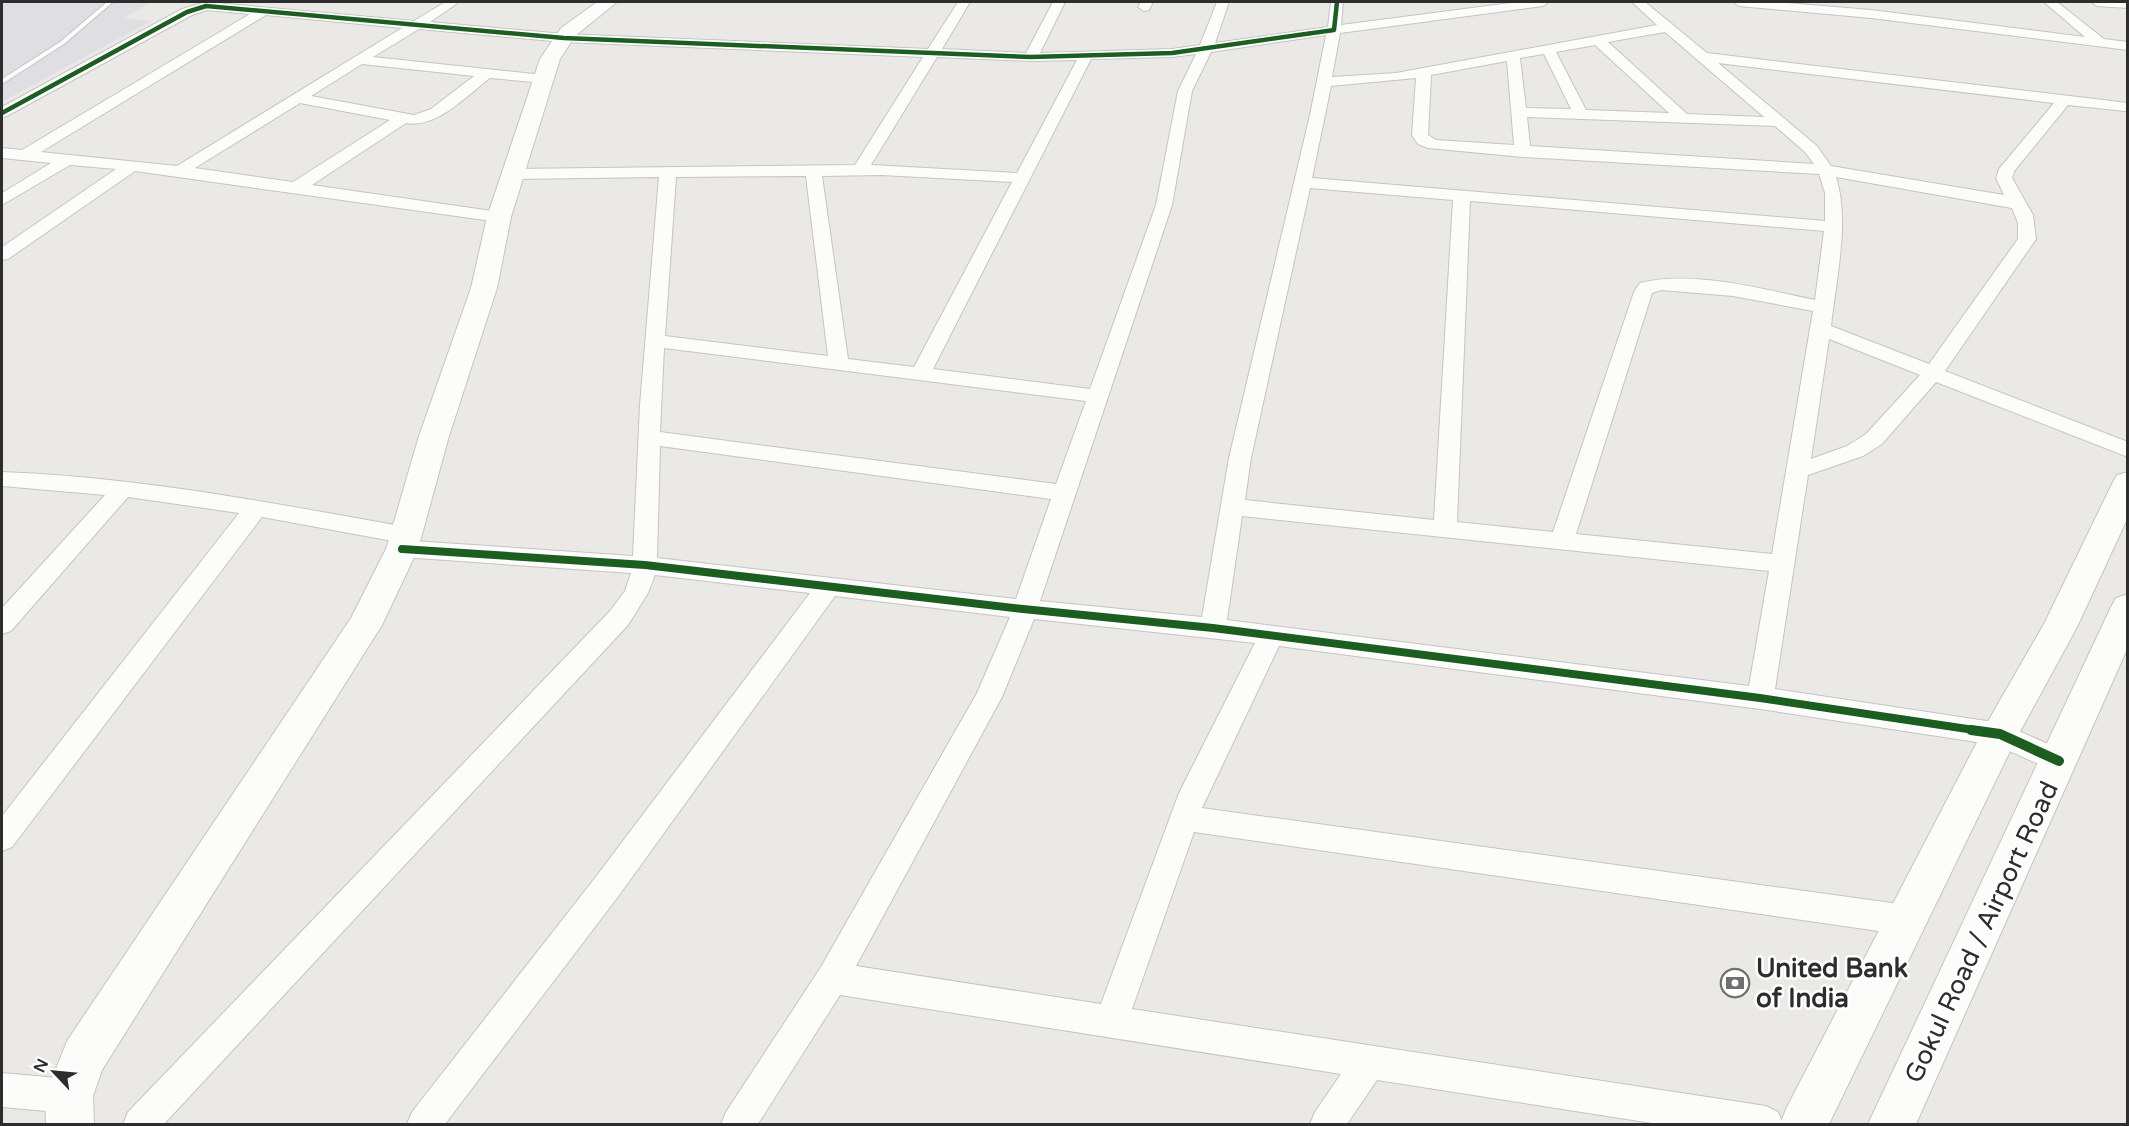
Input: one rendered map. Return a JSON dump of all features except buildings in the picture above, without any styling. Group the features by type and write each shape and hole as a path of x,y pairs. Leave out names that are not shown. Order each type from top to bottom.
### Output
{"main road":[{"path":"69,1110 83,1057 365,625 404,542 434,436 484,288 499,217 550,59 568,32 608,2"},
{"path":"1804,1125 2000,734 2060,627 2127,482"},
{"name":"Gokul Road / Airport Road","path":"1892,1125 2127,607"}],"street":[{"path":"180,171 449,2"},
{"path":"860,170 964,2"},
{"path":"1031,57 1059,2"},
{"path":"738,1125 832,978 988,697 1012,646 1164,205 1185,91 1206,48 1223,2"},
{"path":"1213,628 1240,458 1303,182 1338,2"},
{"path":"2,113 193,9 206,6 564,38 1031,57 1085,57 1172,53 1543,2"},
{"path":"1638,2 1811,149 1826,170 1833,192 1833,227 1821,329 1760,698"},
{"path":"1739,2 1871,14 2127,46"},
{"path":"2050,2 2101,44"},
{"path":"2097,2 2127,4"},
{"path":"25,155 262,12"},
{"path":"1324,82 1387,78 1669,27"},
{"path":"1598,40 1683,118"},
{"path":"1548,49 1581,114"},
{"path":"1513,56 1523,152"},
{"path":"920,374 1085,57"},
{"path":"1704,57 2125,107"},
{"path":"360,60 543,79"},
{"path":"1424,72 1420,135 1424,141 1447,147 1826,170 2017,202"},
{"path":"298,98 415,120 428,117 487,73"},
{"path":"1798,471 1855,451 1874,439 1933,373 2027,239 2028,224 2004,178 2007,169 2065,99"},
{"path":"1519,112 1779,122"},
{"path":"296,188 402,119"},
{"path":"2,153 180,171 499,217"},
{"path":"2,200 66,160"},
{"path":"2,255 132,166"},
{"path":"813,170 839,364"},
{"path":"512,174 860,170 924,171 1022,178"},
{"path":"140,1125 619,618 635,597 643,580 645,565 649,438 668,171"},
{"path":"1303,182 1833,227"},
{"path":"1445,529 1462,195"},
{"path":"1562,541 1643,292 1647,287 1666,284 1748,293 1824,308"},
{"path":"1821,329 2127,450"},
{"path":"655,341 1098,396"},
{"path":"649,438 1064,493"},
{"path":"2,479 123,489 256,508 404,542 645,565 1023,609 1213,628 1760,698 2000,734 2059,761"},
{"path":"2,624 123,489"},
{"path":"1232,507 1783,564"},
{"path":"2,838 256,508"},
{"path":"424,1125 599,897 829,586"},
{"path":"1112,1021 1193,793 1271,636"},
{"path":"1183,818 1906,920"},
{"path":"832,978 1766,1125"},
{"path":"1327,1125 1370,1061"},
{"path":"2,1090 69,1110"}],"lane":[{"path":"2,82 63,43 110,2"}],"shaded area":[{"path":"2,2 151,2 124,18 151,21 2,102"}],"cycle path":[{"path":"2,113 187,12 206,6 564,38 1031,57 1172,53 1334,30 1337,2"},
{"path":"402,549 645,565 1023,609 1213,628 1760,698 2000,734 2059,761"}],"place":[{"name":"United Bank of India","path":"1735,983"}]}
